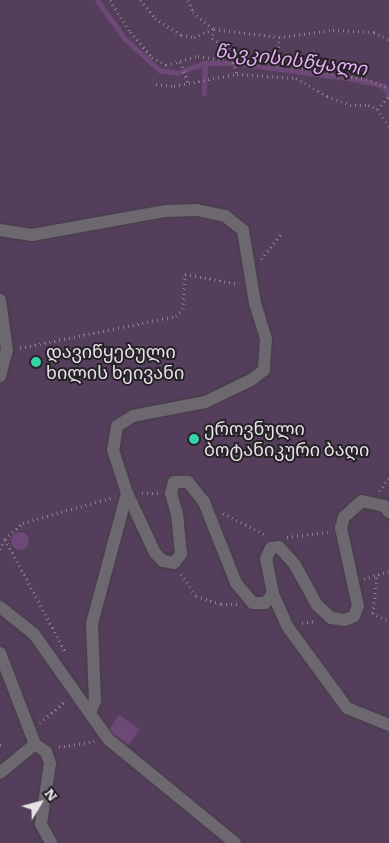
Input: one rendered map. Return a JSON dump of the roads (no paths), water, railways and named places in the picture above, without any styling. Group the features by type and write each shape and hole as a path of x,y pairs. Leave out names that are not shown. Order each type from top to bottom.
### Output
{"lane":[{"path":"0,230 32,235 166,212 197,210 225,216 243,230 250,273 266,339 264,370 234,390 204,402 133,416 117,426 113,450 127,493 154,553 163,561 174,563 181,554 171,493 174,482 188,482 204,502 236,583 253,603 265,603 273,594"},
{"path":"0,300 7,350 0,376"},
{"path":"90,712 94,701 92,624 127,493"},
{"path":"389,512 384,506 362,501 344,516 341,528 358,606 354,616 345,620 331,618 317,605 295,565 279,547 271,548 266,559 273,594 287,626 347,708 389,725"},
{"path":"0,607 34,634 108,739 235,843"},
{"path":"0,654 33,738 46,752 50,763 42,803 41,824 52,843"},
{"path":"0,773 33,738"}],"waterway":[{"name":"წავკისისწყალი","path":"97,0 125,39 159,70 177,73 205,63 235,63 354,79 384,86 389,96"},
{"path":"204,93 205,63"}],"place":[{"name":"დავიწყებული ხილის ხეივანი","path":"36,362"},
{"name":"ეროვნული ბოტანიკური ბაღი","path":"194,439"}]}
